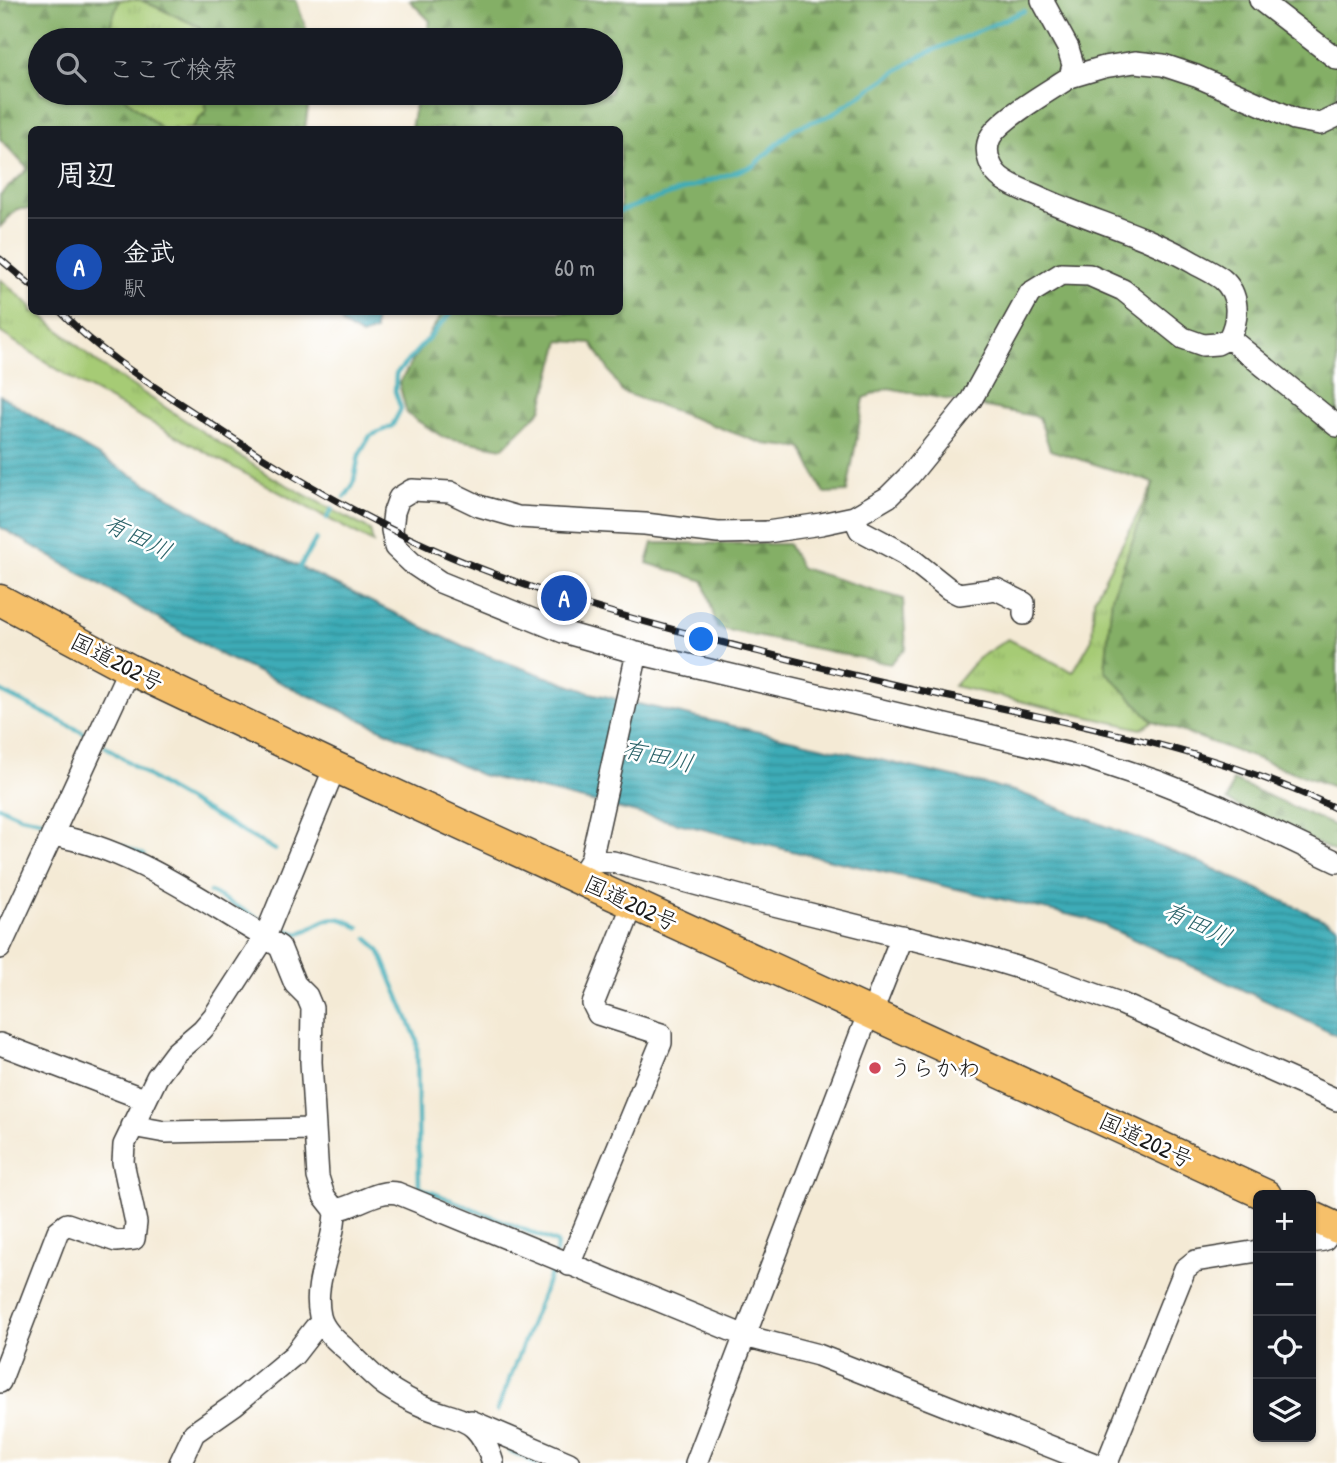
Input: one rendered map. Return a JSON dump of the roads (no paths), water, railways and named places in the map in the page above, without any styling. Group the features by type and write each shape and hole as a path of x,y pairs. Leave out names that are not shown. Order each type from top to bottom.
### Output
{"highway":[{"name":"国道202号","path":"0,600 129,669 335,767 585,870 633,904 1255,1190"}],"street":[{"path":"1042,0 1068,48 1073,65 1070,77"},
{"path":"1260,0 1337,59"},
{"path":"1337,116 1320,124 1294,119 1196,76 1163,65 1135,62 1070,77 1007,120 991,135 987,145 993,170 1003,180 1078,215 1164,245 1223,280 1233,295 1238,315 1229,338 1217,344 1202,345 1183,338 1123,290 1089,275 1061,274 1030,293 971,400 910,475 888,497 854,517 767,532 718,533 645,524 518,517 479,506 450,492 412,490 399,498 392,530 395,547 413,564 440,582 563,632 637,653 1087,758 1160,782 1222,807 1337,862"},
{"path":"1229,338 1337,426"},
{"path":"854,517 860,530 905,554 949,589 960,594 996,589 1024,603 1024,614"},
{"path":"585,870 637,653"},
{"path":"0,948 129,669"},
{"path":"0,1382 58,1231 67,1224 116,1241 134,1239 136,1223 123,1162 124,1145 132,1126 157,1077 175,1053 214,1016 269,929 335,767"},
{"path":"57,825 80,840 132,861 269,929 295,984 307,996 312,1008 310,1062 321,1186 324,1196 335,1210 320,1283 319,1313 322,1324 385,1385 419,1405 461,1418 569,1463"},
{"path":"585,870 612,862 1036,972 1122,1004 1337,1100"},
{"path":"560,1261 661,1043 661,1034 598,1014 593,1004 633,904"},
{"path":"696,1463 869,1012 876,1002 902,936"},
{"path":"0,1044 144,1099"},
{"path":"132,1126 165,1132 314,1129"},
{"path":"335,1210 344,1209 387,1191 397,1193 745,1336 818,1356 1092,1463"},
{"path":"1107,1463 1185,1269 1195,1261 1253,1252"},
{"path":"180,1463 194,1433 294,1355 315,1328 322,1324"},
{"path":"461,1418 478,1431 489,1448 493,1463"}],"water":[{"path":"340,315 375,315 375,331 362,336 342,324"},
{"name":"有田川","path":"0,395 238,537 464,647 591,693 1018,792 1199,862 1337,926 1337,1036 1092,920 796,852 481,775 223,656 0,527"}],"waterway":[{"path":"623,210 753,166 795,128 831,115 918,57 1024,11"},
{"path":"345,497 353,485 359,455 370,436 392,426 401,409 395,391 396,374 449,315"},
{"path":"327,518 332,509"},
{"path":"297,572 316,539"},
{"path":"0,691 90,736"},
{"path":"105,746 169,790 275,850"},
{"path":"0,807 20,816 52,822"},
{"path":"64,825 82,829 144,855"},
{"path":"210,892 263,921"},
{"path":"274,927 299,934 323,921 335,918 359,928"},
{"path":"368,938 380,952 417,1040 419,1187 557,1243 556,1253"},
{"path":"497,1411 554,1265"},
{"path":"510,1451 536,1463"}],"railway":[{"path":"0,259 28,283"},
{"path":"64,315 94,343 130,370 259,455 371,519 463,562 569,600 677,631 852,675 1089,727 1191,754 1289,788 1337,809"}],"place":[{"name":"金武","path":"564,598"},
{"name":"うらかわ","path":"875,1068"}]}
